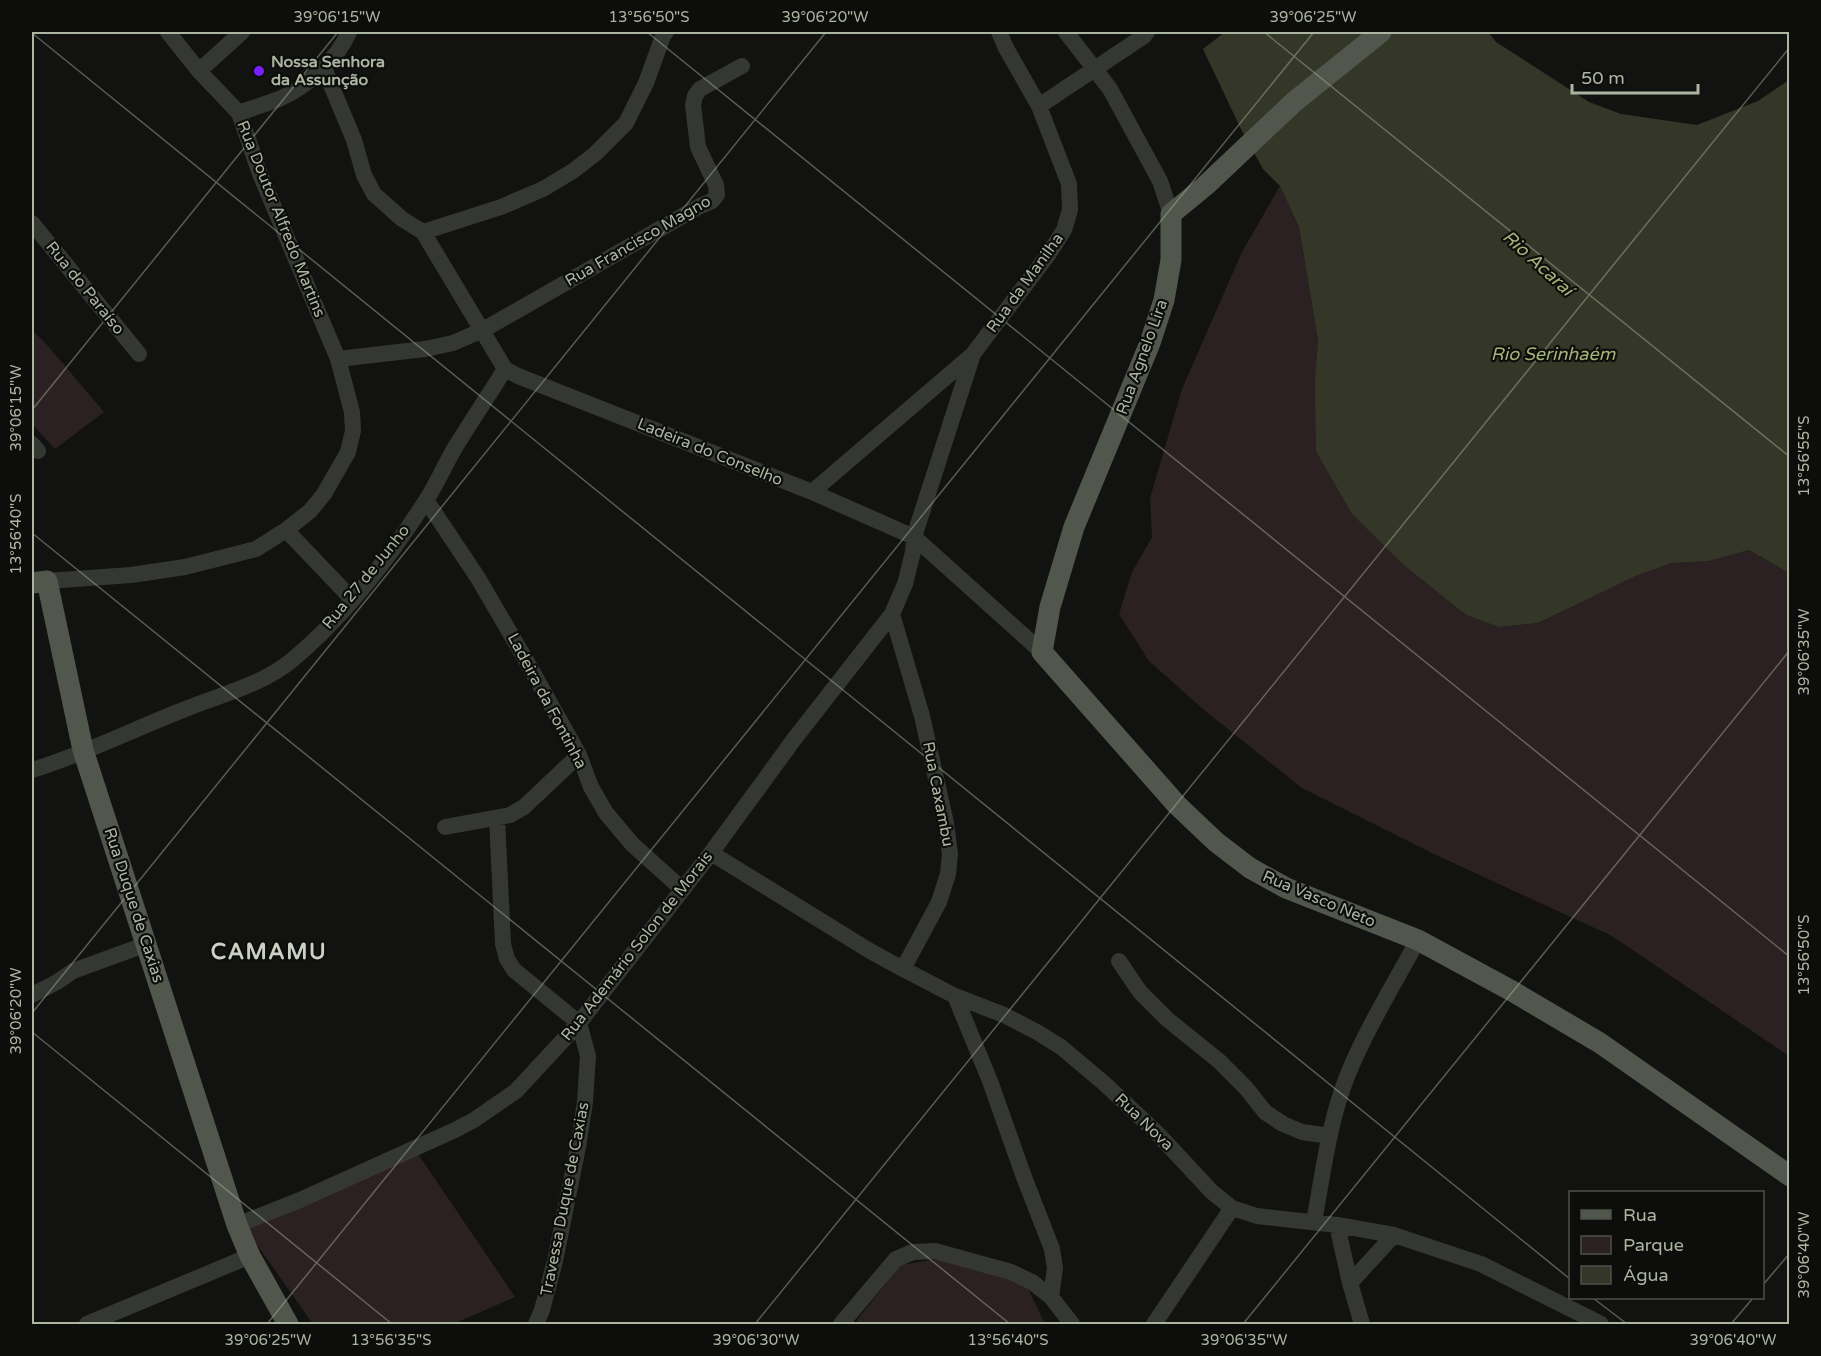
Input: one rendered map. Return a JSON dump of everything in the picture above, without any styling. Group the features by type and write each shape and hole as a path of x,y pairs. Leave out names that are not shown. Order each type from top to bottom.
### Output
{"main road":[{"path":"1171,214 1205,186 1294,102 1381,32"},
{"name":"Rua Agnelo Lira","path":"1042,652 1050,607 1074,527 1150,343 1164,300 1171,260 1171,214"},
{"name":"Rua Duque de Caxias","path":"39,582 83,750 237,1225 250,1256 288,1324"},
{"name":"Rua Vasco Neto","path":"1042,652 1177,805 1216,842 1250,868 1286,888 1418,940 1512,991 1600,1043 1790,1176"}],"street":[{"name":"Rua Doutor Alfredo Martins","path":"39,582 131,575 185,567 256,549 310,511 324,494 348,452 353,431 352,412 338,359 260,174 239,113 168,32"},
{"path":"199,70 242,32"},
{"path":"239,113 281,98 302,85 324,68 349,32"},
{"path":"423,232 501,207 543,189 573,171 595,154 626,123 646,83 666,32"},
{"name":"Rua da Manilha","path":"812,492 973,354 1048,255 1064,230 1070,210 1069,184 1039,106 999,32"},
{"name":"Rua Agnelo Lira","path":"1066,32 1110,89 1160,181 1171,214"},
{"path":"1039,106 1147,32"},
{"name":"Rua Francisco Magno","path":"483,330 712,201 717,195 716,185 698,147 694,96 700,89 742,66"},
{"path":"324,68 354,140 364,176 374,194 402,219 423,232 505,369"},
{"name":"Rua do Paraíso","path":"32,223 139,354"},
{"path":"338,359 425,350 453,343 483,330"},
{"name":"Rua da Manilha","path":"914,537 973,354"},
{"name":"Ladeira do Conselho","path":"505,369 812,492 914,537"},
{"name":"Rua 27 de Junho","path":"32,770 58,762 189,707 237,691 290,662 352,600 391,551 426,500 456,446 505,369"},
{"name":"Ladeira da Fontinha","path":"426,500 478,578 527,662 579,755 591,787 606,813 632,844 682,889"},
{"path":"286,530 352,600"},
{"name":"Rua Vasco Neto","path":"914,537 1042,652"},
{"name":"Rua Ademário Solon de Morais","path":"237,1225 365,1172 474,1120 516,1091 579,1023 892,614 905,584 913,552 914,537"},
{"name":"Rua Caxambu","path":"892,614 922,716 946,823 950,854 948,874 939,902 903,969"},
{"path":"445,827 510,815 524,807 579,755"},
{"path":"496,818 503,944 507,959 519,975 579,1023"},
{"name":"Rua Nova","path":"711,853 870,951 955,996 1004,1015 1038,1032 1061,1047 1105,1084 1157,1133 1212,1192 1232,1208 1257,1216 1337,1225 1394,1235 1481,1264 1601,1324"},
{"path":"1314,1222 1330,1136 1347,1076 1364,1038 1418,940"},
{"path":"32,995 74,971 147,944"},
{"path":"1119,961 1140,992 1167,1019 1219,1061 1266,1112 1283,1124 1302,1132 1330,1136"},
{"path":"955,996 990,1081 1052,1249 1055,1268 1051,1297"},
{"name":"Travessa Duque de Caxias","path":"536,1324 555,1261 585,1102 588,1056 579,1023"},
{"path":"1154,1324 1232,1208"},
{"path":"1337,1225 1362,1324"},
{"path":"1350,1283 1394,1235"},
{"path":"841,1324 896,1259 913,1252 935,1251 1011,1272 1032,1282 1051,1297 1072,1324"},
{"path":"87,1324 250,1256"}],"green space":[{"path":"1280,186 1299,227 1318,340 1315,378 1406,567 1466,615 1499,627 1538,623 1638,575 1672,563 1709,561 1749,550 1789,573 1789,1056 1612,936 1434,854 1302,788 1204,710 1149,661 1119,614 1132,572 1152,537 1150,498 1182,389 1242,252"},
{"path":"32,330 104,412 55,449 32,424"},
{"path":"416,1151 515,1297 453,1324 313,1324 248,1232 249,1225"},
{"path":"937,1259 1024,1280 1045,1324 858,1324 857,1320 901,1265"}],"water":[{"name":"Rio Serinhaém","path":"1225,32 1488,32 1496,42 1589,102 1621,114 1697,125 1758,101 1789,80 1789,573 1749,550 1709,561 1672,563 1638,575 1538,623 1499,627 1466,615 1406,567 1352,514 1316,451 1315,378 1318,340 1299,227 1280,186 1263,169 1240,127 1203,49"}],"place":[{"name":"Nossa Senhora da Assunção","path":"259,71"}],"district":[{"name":"CAMAMU","path":"269,952"}],"water label":[{"name":"Rio Acaraí","path":"1538,263"}]}
